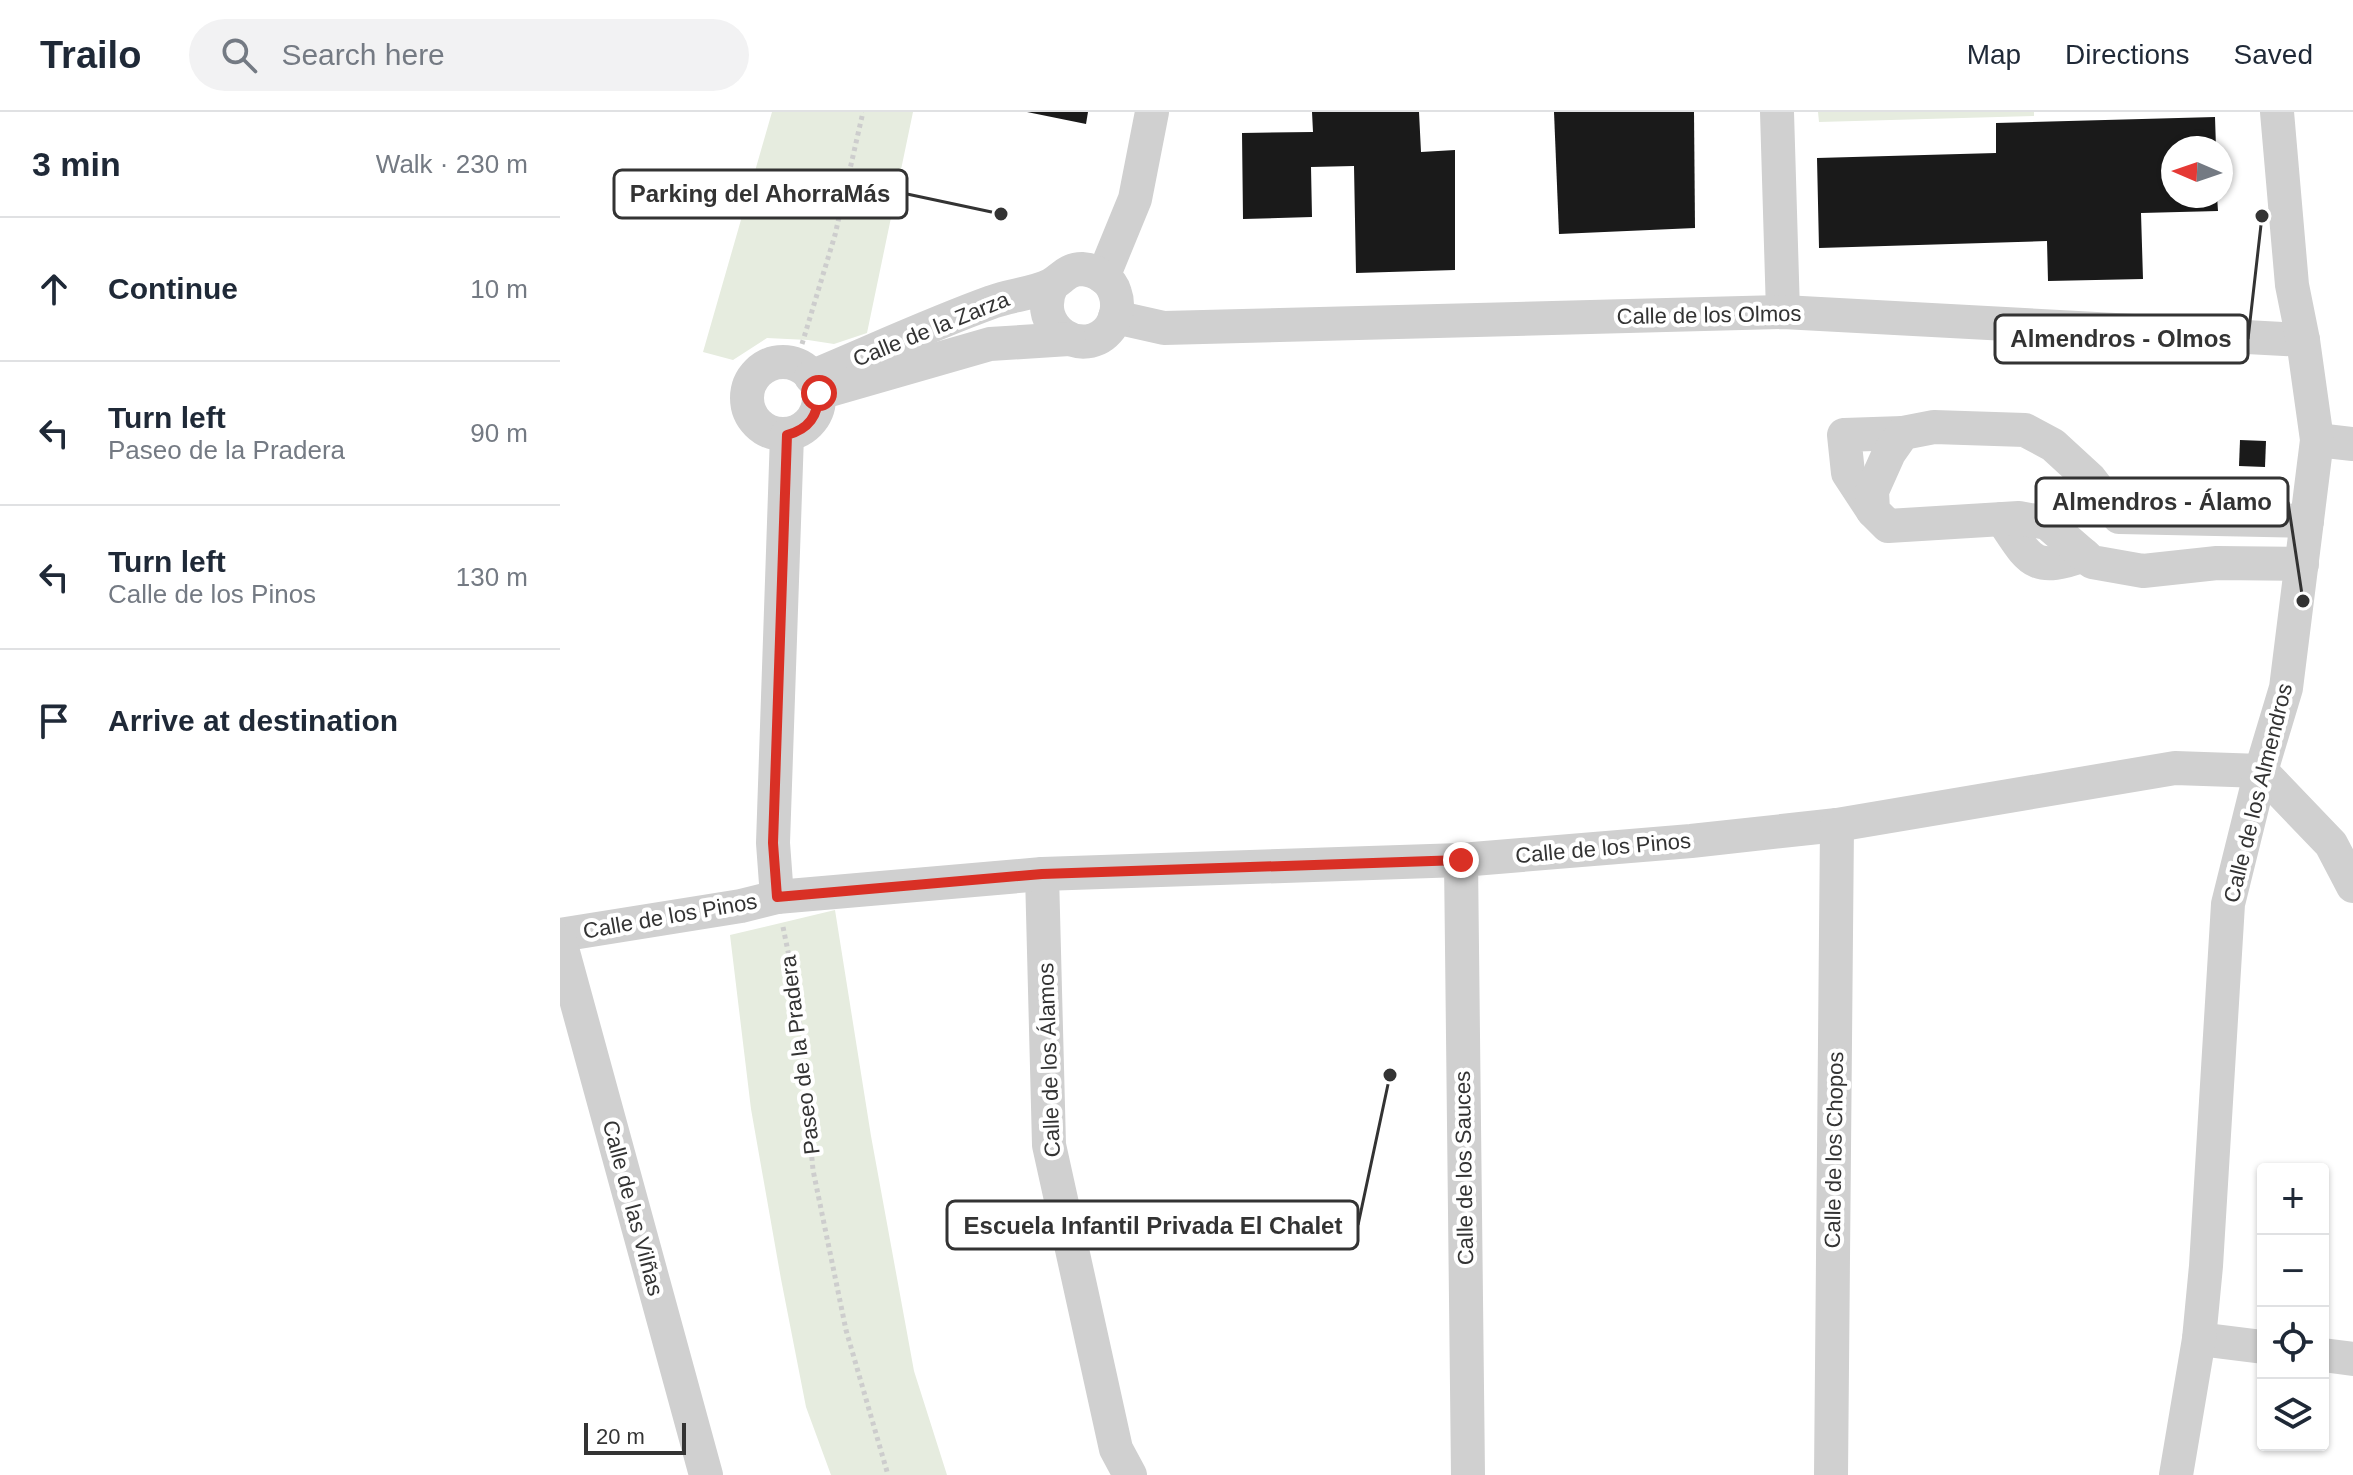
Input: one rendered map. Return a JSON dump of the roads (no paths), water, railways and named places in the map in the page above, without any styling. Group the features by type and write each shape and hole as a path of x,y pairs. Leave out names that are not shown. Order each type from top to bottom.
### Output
{"street":[{"path":"1103,277 1135,199 1152,112"},
{"path":"1777,112 1783,312"},
{"name":"Calle de los Almendros","path":"2176,1475 2199,1339 2206,1266 2228,904 2261,771 2286,688 2317,440 2292,285 2277,112"},
{"path":"1080,269 1103,277 1115,292 1117,304 1110,328 1093,339 1081,341 1058,333 1049,320 1046,308 1052,285 1068,272 1080,269"},
{"name":"Calle de la Zarza","path":"809,378 994,301 1052,285"},
{"name":"Calle de los Olmos","path":"1115,317 1164,328 1783,312 2303,340"},
{"name":"Calle de la Zarza","path":"809,378 990,344 1069,339"},
{"path":"783,362 809,378 816,413 799,431 787,435 774,434 760,427 752,418 746,397 749,385 756,374 770,364 783,362"},
{"path":"2302,564 2217,563 2143,571 2092,562 2047,523 2019,518 1888,526 1873,511 1848,473 1844,435 1903,433 1934,427 2025,430 2053,445 2090,479 2119,517 2307,521"},
{"path":"1873,511 1872,491 1889,453 1903,433"},
{"path":"777,897 773,843 787,435"},
{"path":"2317,440 2353,444"},
{"name":"Calle de los Pinos","path":"560,938 777,897 1042,874 1461,860 1691,841 1837,825 2175,768 2261,771"},
{"path":"2261,771 2342,844 2353,886"},
{"name":"Calle de los Chopos","path":"1831,1475 1837,825"},
{"name":"Calle de los Sauces","path":"1461,860 1468,1475"},
{"name":"Calle de los Álamos","path":"1042,874 1049,1145 1116,1449 1130,1475"},
{"name":"Calle de las Vilñas","path":"560,938 706,1475"},
{"path":"2199,1339 2257,1346"},
{"path":"2329,1356 2353,1359"}],"place":[{"name":"Parking del AhorraMás","path":"1001,214"},
{"name":"Almendros - Olmos","path":"2262,216"},
{"name":"Almendros - Álamo","path":"2303,601"},
{"name":"Escuela Infantil Privada El Chalet","path":"1390,1075"}]}
